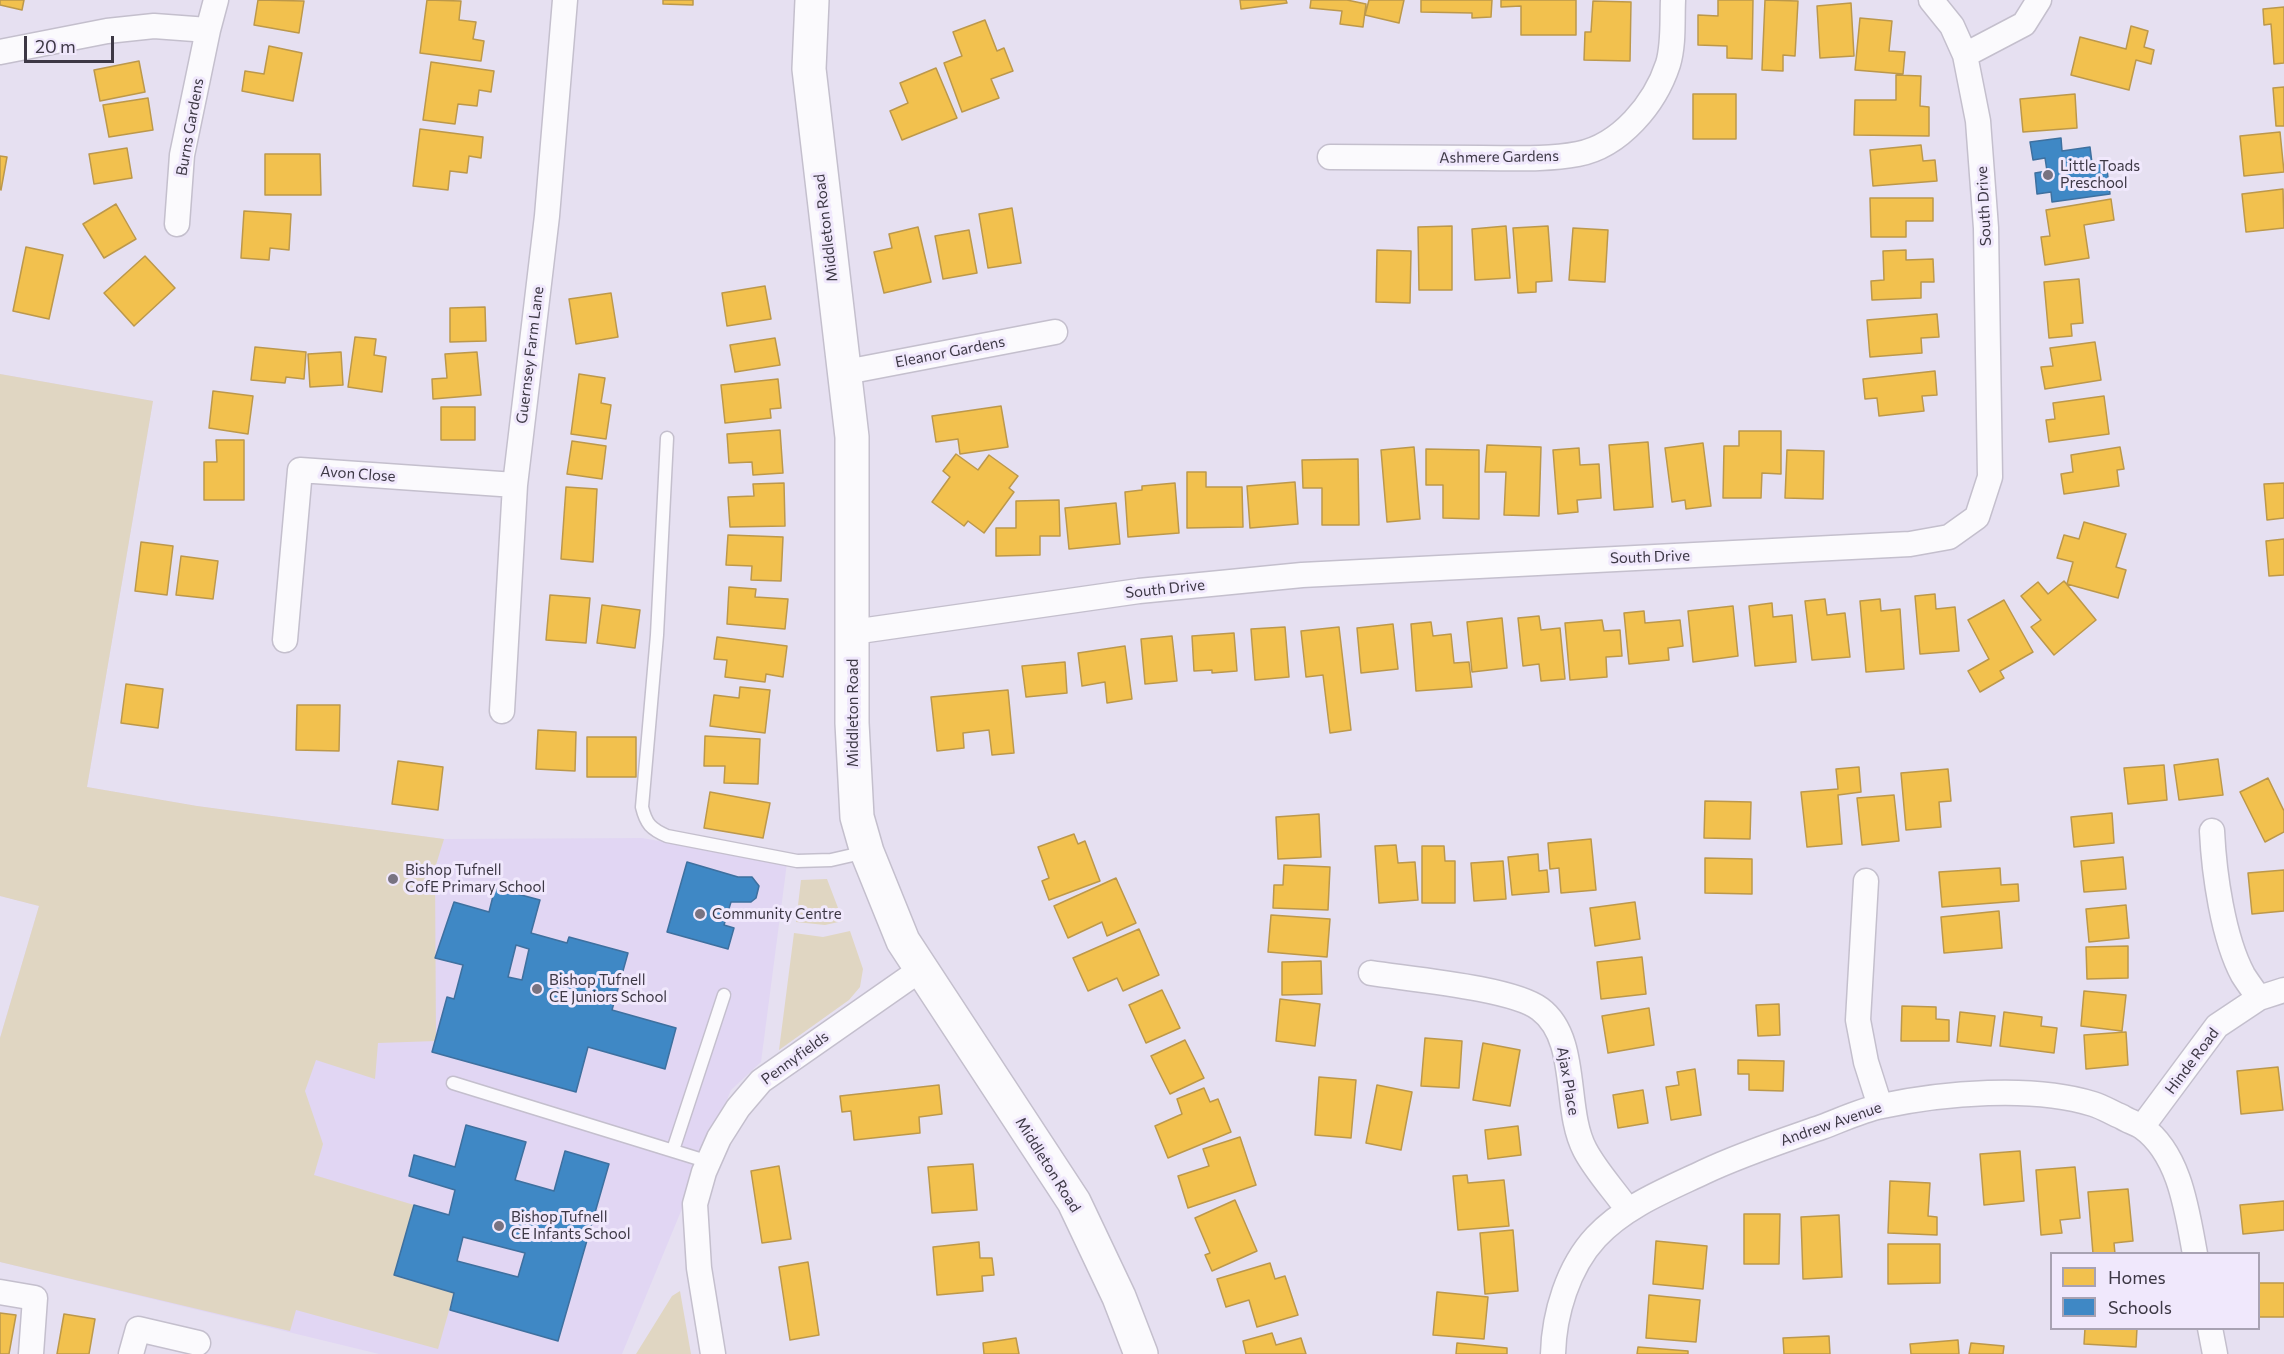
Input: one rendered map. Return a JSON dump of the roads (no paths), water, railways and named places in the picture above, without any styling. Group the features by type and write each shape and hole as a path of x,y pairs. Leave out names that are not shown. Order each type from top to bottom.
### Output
{"main road":[{"name":"Middleton Road","path":"812,0 809,69 832,284 846,372 852,437 854,777 857,817 867,852 903,941 1074,1202 1119,1297 1140,1354"}],"street":[{"name":"Burns Gardens","path":"177,224 182,155 216,0"},
{"name":"Guernsey Farm Lane","path":"502,711 515,485 547,216 565,0"},
{"name":"Ashmere Gardens","path":"1330,157 1542,158 1579,154 1610,142 1636,119 1655,91 1668,64 1673,0"},
{"name":"South Drive","path":"853,632 1139,591 1302,575 1910,544 1949,537 1977,517 1990,477 1986,228 1978,121 1965,55 1952,26 1931,0"},
{"path":"1965,55 2024,24 2039,0"},
{"path":"0,52 107,31 154,26 208,30"},
{"name":"Eleanor Gardens","path":"846,372 1055,332"},
{"name":"Avon Close","path":"285,640 300,470 515,485"},
{"path":"2212,831 2213,865 2224,920 2243,975 2259,998"},
{"path":"1866,881 1858,1020 1866,1062 1880,1106"},
{"name":"Pennyfields","path":"713,1354 696,1237 695,1204 708,1162 719,1138 738,1108 760,1082 920,970"},
{"name":"Ajax Place","path":"1371,973 1488,992 1520,999 1541,1009 1557,1028 1564,1049 1576,1125 1585,1150 1628,1210"},
{"name":"Hinde Road","path":"2142,1127 2217,1026 2259,998 2284,990"},
{"name":"Andrew Avenue","path":"1553,1354 1558,1309 1570,1278 1582,1256 1596,1238 1628,1210 1730,1161 1880,1106 1943,1096 2030,1093 2094,1104 2142,1127 2164,1151 2179,1182 2195,1252"},
{"path":"0,1292 35,1298 31,1354"},
{"path":"131,1354 138,1329 198,1343"},
{"path":"2210,1330 2215,1354"}],"lane":[{"path":"668,438 657,635 642,807 646,821 653,830 668,836 797,861 831,860 867,852"},
{"path":"673,1150 724,995"},
{"path":"453,1083 708,1162"}],"place":[{"name":"Little Toads Preschool","path":"2048,175"},
{"name":"Bishop Tufnell CofE Primary School","path":"393,879"},
{"name":"Community Centre","path":"700,914"},
{"name":"Bishop Tufnell CE Juniors School","path":"537,989"},
{"name":"Bishop Tufnell CE Infants School","path":"499,1226"}]}
